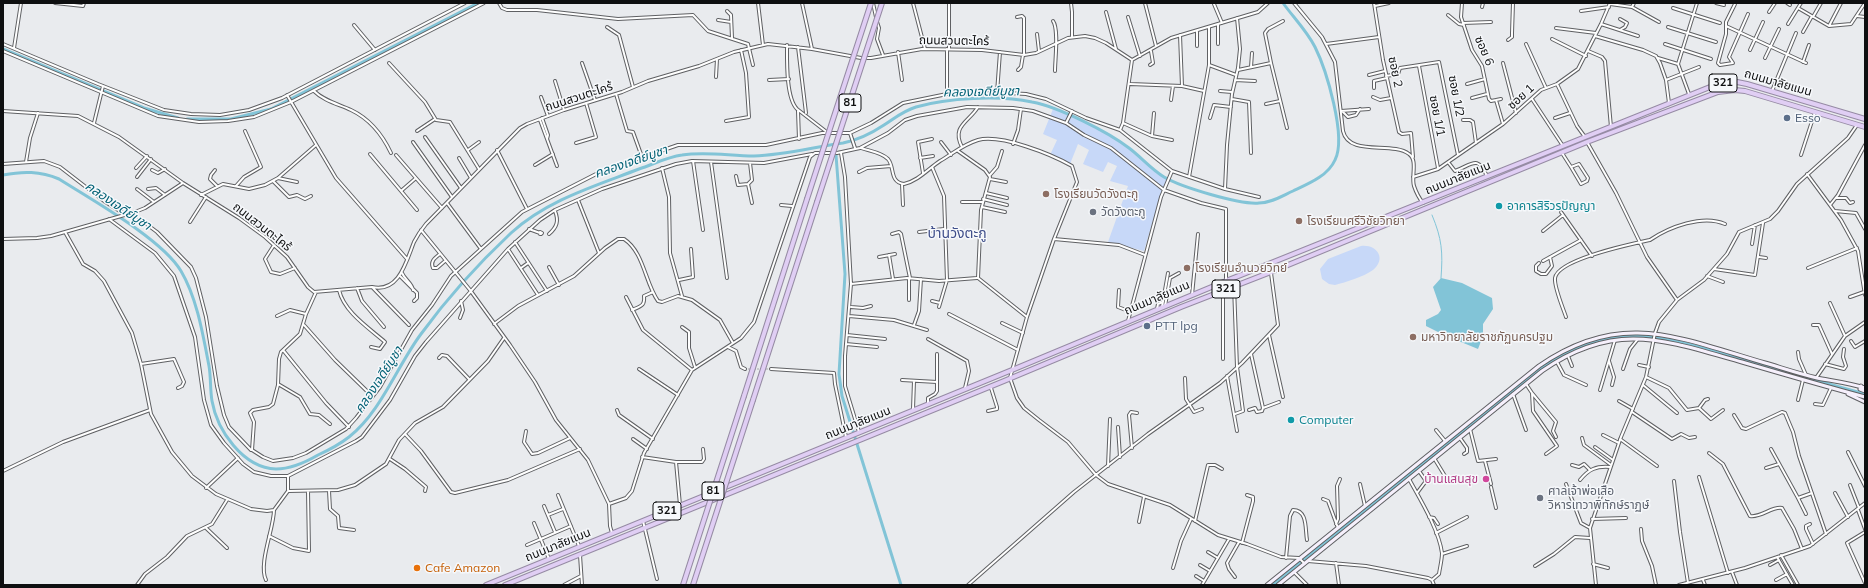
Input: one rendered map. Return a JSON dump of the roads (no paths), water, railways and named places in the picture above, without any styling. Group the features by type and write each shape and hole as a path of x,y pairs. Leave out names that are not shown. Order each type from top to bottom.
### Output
{"highway":[{"name":"81","path":"683,585 807,199 872,3"},
{"name":"81","path":"693,585 882,3"},
{"name":"ถนนมาลัยแมน","path":"486,585 928,405 1162,306 1585,137 1611,128 1690,95 1729,82 1737,82 1865,118"},
{"name":"ถนนมาลัยแมน","path":"505,585 1587,142 1726,90 1745,91 1865,126"},
{"path":"1585,137 1587,142"}],"street":[{"path":"14,48 21,3"},
{"path":"55,3 83,6 84,3"},
{"path":"3,44 103,87 164,110 191,114 220,115 265,105 287,95 466,3"},
{"path":"3,51 158,116 199,122 228,122 254,117 290,100 314,91 484,3"},
{"path":"498,3 502,8 508,10 536,10 618,19 691,15 698,19 708,31 719,36 732,38 746,43 750,47 753,65"},
{"path":"758,3 762,45"},
{"path":"802,3 812,48"},
{"path":"872,3 879,28 878,43 883,55"},
{"path":"913,3 925,49"},
{"path":"947,94 949,3"},
{"path":"1071,3 1072,37"},
{"path":"1145,3 1156,47"},
{"path":"1120,130 1123,123 1130,84 1132,60 1170,38 1258,12 1268,3"},
{"path":"1294,3 1309,20 1326,44 1336,68 1344,135 1352,144 1398,150 1408,153 1413,159 1414,187 1423,203"},
{"path":"1374,4 1389,3"},
{"name":"ซอย 6","path":"1462,3 1460,12 1463,24 1472,50 1482,66 1488,94"},
{"path":"1482,8 1483,3"},
{"path":"1508,40 1512,37 1513,3"},
{"path":"1632,7 1634,3"},
{"path":"1690,95 1678,64 1697,3"},
{"path":"1716,3 1724,5"},
{"path":"1769,12 1775,3"},
{"path":"1788,24 1801,3"},
{"path":"1802,32 1822,3"},
{"path":"1828,26 1841,3"},
{"path":"1798,8 1828,26 1851,24 1865,3"},
{"path":"1214,4 1222,23"},
{"name":"ซอย 2","path":"1374,4 1385,71 1399,132 1402,134 1411,133 1413,159"},
{"path":"1581,11 1609,4 1632,7 1659,22"},
{"name":"ซอย 1","path":"1413,177 1438,169 1503,124 1546,88 1557,84 1578,69 1602,24 1609,4"},
{"path":"1735,4 1726,22 1718,62 1720,65 1733,63 1729,57 1748,14"},
{"path":"1673,8 1720,23"},
{"path":"727,11 730,13 732,38"},
{"path":"1106,12 1116,49"},
{"path":"1448,15 1458,24 1491,22"},
{"path":"1017,17 1022,16 1024,18 1023,55 1021,68 1018,70"},
{"path":"1857,16 1865,17"},
{"path":"1128,17 1140,56"},
{"path":"1225,189 1232,92 1238,70 1240,49 1237,18"},
{"path":"1620,19 1626,20 1627,23 1625,27 1620,30"},
{"path":"718,20 731,22"},
{"path":"1053,21 1055,26 1057,48 1055,71"},
{"path":"1283,21 1268,29 1265,33 1287,128"},
{"path":"1750,50 1763,22"},
{"path":"1218,24 1218,44"},
{"path":"1602,24 1638,36"},
{"path":"354,25 375,50"},
{"path":"1726,26 1805,62 1809,45"},
{"path":"1189,177 1209,65 1209,27"},
{"path":"1668,27 1716,42"},
{"path":"608,28 619,35 633,88"},
{"path":"1556,28 1595,35 1651,52 1657,57 1678,64"},
{"path":"1765,58 1779,29"},
{"path":"1197,31 1197,46"},
{"path":"1772,91 1796,33"},
{"path":"1037,34 1039,51"},
{"path":"1180,35 1182,86"},
{"name":"ถนนสวนตะไคร้","path":"3,111 73,114 94,123 122,139 183,183 239,218 274,245 287,257 309,288 316,292 372,287 379,289 400,276 414,241 421,230 520,128 564,110 616,94 750,47 762,45 787,45 812,48 861,58 925,49 1000,52 1023,55 1039,51 1056,42 1072,37 1085,36 1095,38 1116,49 1132,60"},
{"path":"1326,44 1379,37"},
{"path":"1552,39 1586,56"},
{"path":"1526,44 1546,88"},
{"path":"1665,44 1711,59"},
{"path":"787,45 789,79 793,104 798,110 830,134"},
{"path":"798,47 806,113"},
{"path":"726,121 749,117 746,73 741,50"},
{"path":"1150,65 1153,63 1151,50"},
{"path":"1588,51 1606,60 1611,128"},
{"path":"898,52 902,80"},
{"path":"997,93 1000,52"},
{"path":"1251,67 1252,53"},
{"path":"1657,57 1666,80 1670,104"},
{"path":"716,78 717,59"},
{"name":"ซอย 1/2","path":"1419,66 1437,62 1440,63 1458,155"},
{"path":"389,63 428,105 435,119 438,121 450,122 479,169"},
{"path":"582,63 595,100"},
{"path":"1238,70 1271,63"},
{"path":"1503,63 1516,114"},
{"path":"1209,65 1236,75"},
{"path":"1374,88 1374,81 1398,74 1400,68 1419,66"},
{"name":"ซอย 1/1","path":"1419,66 1438,169"},
{"path":"1666,80 1698,67"},
{"path":"1369,75 1385,71"},
{"path":"769,80 789,79"},
{"path":"1467,84 1485,79"},
{"path":"1235,80 1255,81"},
{"path":"555,81 564,110"},
{"path":"1130,84 1182,86 1204,91"},
{"path":"1557,84 1570,113 1585,137"},
{"path":"1171,100 1173,86"},
{"path":"94,123 103,87"},
{"path":"1220,90 1232,92"},
{"path":"314,91 331,102 356,112 367,120 379,131 392,152"},
{"path":"616,94 627,131 632,131 634,133 642,157"},
{"path":"3,164 44,161 60,168 126,214 145,223 157,232 194,272 206,317 217,386 224,415 229,427 253,452 273,461 293,458 306,453 349,427 372,397 412,330 432,305 448,280 514,218 527,209 586,178 678,145 766,145 822,134 850,133 871,123 903,103 947,94 1026,94 1046,99 1072,112 1120,130 1172,173 1225,189 1259,197"},
{"path":"1472,98 1488,94 1490,100 1501,98"},
{"path":"287,95 344,189 407,259"},
{"path":"541,97 548,116"},
{"path":"1373,97 1380,100 1391,98"},
{"path":"1232,99 1248,102 1251,153"},
{"path":"1532,99 1563,146"},
{"path":"1496,100 1503,124"},
{"path":"1266,104 1280,101"},
{"path":"576,143 596,137 586,103"},
{"path":"962,147 957,137 959,130 978,106"},
{"path":"860,148 888,133 910,118 933,112 978,106 1021,109 1066,123 1084,135 1111,148 1164,188 1201,203 1226,209 1226,281"},
{"path":"1210,118 1214,106 1231,107"},
{"path":"1013,144 1021,109"},
{"path":"1341,111 1369,109"},
{"path":"798,110 799,138"},
{"path":"1342,121 1348,117 1356,115 1360,110"},
{"path":"1341,111 1348,117"},
{"path":"1801,154 1815,111"},
{"path":"26,162 38,112"},
{"path":"1066,123 1072,112"},
{"path":"1152,136 1154,113"},
{"path":"1555,118 1570,113"},
{"path":"417,131 435,119"},
{"path":"541,119 557,166"},
{"path":"1463,120 1470,120 1473,122 1476,143"},
{"path":"1123,123 1152,136 1172,140"},
{"path":"1596,585 1590,538 1592,519 1620,439 1646,377 1655,334 1661,318 1678,300 1714,269 1727,254 1739,232 1763,223 1778,211 1793,188 1848,138 1858,124"},
{"path":"236,186 244,177 261,167 245,131"},
{"path":"850,133 855,148"},
{"path":"425,137 461,188"},
{"path":"924,174 918,142 932,139"},
{"path":"110,219 155,253 174,276 195,337 204,400 209,420 216,433 238,458 254,472 267,476 288,476 362,437 390,400 415,356 470,290 515,242 529,229 555,210 602,189 683,162 775,162 812,154 841,152 860,148 884,156 889,160 894,178 902,184 909,183 962,147 977,141 988,139 1013,144 1048,154 1073,167 1077,182 1054,239 1027,317 1012,370 1010,378 1020,404 1068,442 1096,475 1108,484 1170,505 1209,531 1286,559 1301,559 1305,562 1336,563 1392,570 1422,576 1432,580 1434,585"},
{"path":"413,142 452,198"},
{"path":"468,150 479,142"},
{"path":"941,142 951,155"},
{"path":"1587,142 1616,192 1638,242 1656,271 1678,300"},
{"path":"1830,205 1836,198 1865,144"},
{"path":"201,195 226,184 257,188 278,178 316,145"},
{"path":"497,150 527,209"},
{"path":"958,151 990,175"},
{"path":"978,278 983,199 990,175 997,167 1002,151"},
{"path":"841,152 845,176 851,284 848,335 846,344 845,386 858,433"},
{"path":"1562,153 1580,183 1583,184 1587,181 1588,178 1579,164 1571,167"},
{"path":"370,154 417,210"},
{"path":"535,165 553,154"},
{"path":"609,504 629,495 642,457 692,370 728,347 745,334 754,322 808,160 812,154"},
{"path":"396,155 442,208"},
{"path":"136,168 147,156"},
{"path":"920,158 933,156"},
{"path":"459,158 471,178"},
{"path":"137,177 151,159"},
{"path":"694,161 702,230"},
{"path":"711,162 727,278"},
{"path":"1448,162 1455,171 1470,163 1483,165 1487,176"},
{"path":"736,176 738,185 748,184 752,180 750,163"},
{"path":"860,172 867,168 891,166"},
{"path":"932,167 943,193 947,280 939,306"},
{"path":"662,168 669,197 670,253 682,296"},
{"path":"152,170 158,173 165,169"},
{"path":"215,170 210,179 218,187"},
{"path":"1128,321 1164,188 1172,173"},
{"path":"1807,174 1835,211 1851,235 1857,248 1861,260 1864,292 1850,297"},
{"path":"278,178 297,182"},
{"path":"401,191 416,178"},
{"path":"990,178 1006,182"},
{"path":"273,181 289,197 297,195 305,199 311,196"},
{"path":"3,239 37,238 65,232 122,216 145,208 183,183"},
{"path":"748,184 752,203"},
{"path":"902,184 903,205"},
{"path":"148,189 158,188 165,195"},
{"path":"137,189 154,202"},
{"path":"986,193 1007,198"},
{"path":"190,222 206,197"},
{"path":"1836,198 1846,198 1849,202 1853,202"},
{"path":"983,199 1007,205"},
{"path":"578,200 600,253"},
{"path":"962,202 983,202"},
{"path":"447,203 481,249"},
{"path":"781,205 793,206"},
{"path":"982,207 1006,212"},
{"path":"549,234 557,226 555,210"},
{"path":"1835,211 1856,213 1865,229"},
{"path":"1561,212 1592,256"},
{"path":"1543,231 1563,215"},
{"path":"1566,317 1555,283 1555,277 1562,269 1577,260 1638,242 1650,240 1659,234 1687,222 1718,221 1725,224"},
{"path":"1714,269 1755,275 1759,257 1763,223"},
{"path":"1752,244 1755,225"},
{"path":"529,229 540,233"},
{"path":"919,232 944,229"},
{"path":"421,230 465,283 520,358 555,419 588,460 609,504 612,534"},
{"path":"65,232 83,264 95,271 105,282 132,333 141,364 150,410 172,452 192,476 206,488 227,500 256,510 274,510"},
{"path":"892,234 899,232 902,234 909,278 909,300"},
{"path":"1192,295 1198,234"},
{"path":"494,324 513,309 574,276 618,239 626,240 637,255 653,292 660,302 674,296 682,296 692,300 717,317 723,323 733,343"},
{"path":"1054,239 1119,245 1145,255"},
{"path":"1543,261 1580,240"},
{"path":"515,242 547,291"},
{"path":"274,245 265,259 271,272 280,274 295,268"},
{"path":"1808,268 1857,248"},
{"path":"508,249 538,296"},
{"path":"678,280 693,277 690,249"},
{"path":"440,254 433,260 433,268 437,268 445,260"},
{"path":"879,257 895,254"},
{"path":"889,255 893,279"},
{"path":"1539,264 1536,266 1536,271 1541,274 1546,274 1552,266 1550,257"},
{"path":"1759,257 1766,258"},
{"path":"521,268 529,263"},
{"path":"549,267 559,285"},
{"path":"968,585 1017,540 1096,475 1227,376 1251,354 1278,323 1271,272"},
{"path":"402,273 404,278 413,287 413,290"},
{"path":"1162,306 1168,273"},
{"path":"1162,306 1170,278 1179,273"},
{"path":"400,276 417,296 417,299 414,301"},
{"path":"1707,276 1723,282"},
{"path":"851,284 909,278 939,281 978,278 1027,317"},
{"path":"914,325 919,311 921,279"},
{"path":"1234,286 1237,368 1243,411 1235,414"},
{"path":"372,287 409,325"},
{"path":"357,288 362,301 384,327"},
{"path":"339,290 342,298 360,322 385,342 380,349 371,347"},
{"path":"1119,290 1118,307 1131,312"},
{"path":"1223,290 1223,359"},
{"path":"253,452 254,422 250,413 253,410 271,406 277,394 279,359 283,350 300,334 304,325 306,314 316,292"},
{"path":"632,310 643,305 645,302 644,296 653,292"},
{"path":"626,297 643,330 692,370"},
{"path":"460,318 463,310 461,301"},
{"path":"932,301 940,303"},
{"path":"1830,303 1845,336"},
{"path":"850,307 863,308 871,306"},
{"path":"276,316 290,310 306,314"},
{"path":"949,314 1018,350"},
{"path":"849,316 894,320 927,330"},
{"path":"1816,378 1845,336 1865,322"},
{"path":"1002,323 1023,333"},
{"path":"304,325 334,360 372,397"},
{"path":"1814,325 1819,325 1832,354"},
{"path":"682,327 690,332 689,348 695,367"},
{"path":"1267,585 1539,366 1564,350 1586,340 1616,334 1655,334 1686,340 1816,378 1865,386"},
{"path":"848,335 885,339"},
{"path":"1269,335 1283,397"},
{"path":"288,491 329,491 344,489 355,485 383,467 390,459 395,446 405,434 420,419 443,407 488,361 504,338"},
{"path":"1624,369 1630,349 1639,338"},
{"path":"1278,585 1526,384 1556,361 1591,345 1615,340 1639,338 1654,339 1685,345 1865,397"},
{"path":"928,339 967,361 969,371 965,389"},
{"path":"1600,390 1615,340"},
{"path":"1851,341 1856,347 1865,341"},
{"path":"846,344 877,347"},
{"path":"728,347 736,350 741,367 745,369"},
{"path":"1825,364 1844,369 1846,366 1843,357 1844,349"},
{"path":"283,350 323,399 349,427"},
{"path":"1798,352 1799,359 1806,375"},
{"path":"928,405 928,398 936,393 937,354"},
{"path":"1250,410 1255,408 1256,412 1263,411 1251,354"},
{"path":"439,358 442,355 447,356 469,379"},
{"path":"1567,355 1572,366"},
{"path":"141,364 174,359 184,382 182,386 178,388"},
{"path":"1609,360 1614,377 1612,385"},
{"path":"1556,361 1564,375 1586,385"},
{"path":"1639,365 1649,367"},
{"path":"639,368 678,395"},
{"path":"771,369 834,373 847,438"},
{"path":"1227,376 1237,431"},
{"path":"1646,377 1669,388 1688,410 1699,408 1708,398"},
{"path":"1185,378 1188,404 1194,412 1202,409"},
{"path":"902,380 937,382"},
{"path":"1798,400 1803,380"},
{"path":"913,410 914,381"},
{"path":"278,384 300,397 310,414 318,415 330,424"},
{"path":"1526,384 1556,422 1553,431 1556,437"},
{"path":"1643,385 1677,413"},
{"path":"1854,385 1865,386"},
{"path":"988,411 996,409 997,407 990,386"},
{"path":"1861,386 1860,389 1865,391"},
{"path":"1815,404 1821,406 1825,403 1831,388"},
{"path":"1840,390 1865,402"},
{"path":"1532,393 1533,411 1557,446 1546,454"},
{"path":"1513,394 1526,430"},
{"path":"1619,401 1672,438 1681,434 1689,438 1695,438"},
{"path":"1262,408 1279,402"},
{"path":"1699,408 1711,419 1723,410"},
{"path":"3,471 63,442 150,410"},
{"path":"617,410 619,415 653,438"},
{"path":"1132,448 1129,415 1131,412 1137,413"},
{"path":"1734,415 1742,428 1746,429 1782,412 1785,413 1793,432 1799,456 1826,534"},
{"path":"1108,466 1110,419"},
{"path":"1118,426 1120,457"},
{"path":"1470,429 1477,459 1481,461 1496,459"},
{"path":"1436,430 1445,442"},
{"path":"526,431 524,442 528,451 532,454 538,453 570,438"},
{"path":"405,434 421,451 451,492 455,493 508,480 580,449"},
{"path":"1603,435 1619,443"},
{"path":"1460,438 1468,450 1464,454"},
{"path":"1582,438 1584,445 1611,466"},
{"path":"633,439 647,449"},
{"path":"1620,439 1657,466"},
{"path":"1595,447 1613,460"},
{"path":"642,457 676,462 702,462 704,459 703,448"},
{"path":"1771,449 1806,514"},
{"path":"1848,452 1865,486"},
{"path":"1708,453 1723,464 1750,516 1755,516 1777,508 1782,508 1790,521 1802,549"},
{"path":"206,488 238,458"},
{"path":"1434,458 1448,481"},
{"path":"390,459 405,469 426,487 425,492"},
{"path":"1485,460 1496,508"},
{"path":"676,462 680,506"},
{"path":"1572,465 1579,467 1584,464 1590,470"},
{"path":"1766,468 1779,464"},
{"path":"1195,521 1208,466 1215,465 1222,469"},
{"path":"1580,480 1590,470 1599,466 1611,466"},
{"path":"1417,493 1426,481 1419,471"},
{"path":"266,580 264,575 265,549 274,510 288,491 288,476"},
{"path":"1699,477 1728,573"},
{"path":"1336,524 1338,519 1337,486 1340,479"},
{"path":"1409,479 1429,517 1442,554 1439,574 1432,580"},
{"path":"1674,481 1688,583"},
{"path":"1360,484 1365,506"},
{"path":"1566,484 1582,523 1590,528"},
{"path":"1850,485 1865,529"},
{"path":"269,536 292,548 309,550 308,491"},
{"path":"329,491 330,509 338,516 339,528 354,530"},
{"path":"1798,498 1812,493"},
{"path":"1835,493 1848,517"},
{"path":"1235,577 1229,569 1227,563 1241,542 1253,501 1253,497 1247,495"},
{"path":"558,496 580,547"},
{"path":"1139,522 1144,497"},
{"path":"1323,499 1328,501 1338,528"},
{"path":"137,585 145,574 167,557 187,536 212,524 227,500"},
{"path":"1679,585 1732,572 1802,549 1813,544 1865,503"},
{"path":"1597,505 1607,505"},
{"path":"544,506 556,532"},
{"path":"548,515 563,509"},
{"path":"1286,559 1290,516 1293,510 1300,512 1304,516 1307,540"},
{"path":"1429,517 1434,518 1438,524"},
{"path":"1436,534 1467,517"},
{"path":"1592,519 1626,518"},
{"path":"1173,568 1181,542 1191,519"},
{"path":"643,521 646,528 657,579"},
{"path":"534,523 549,559"},
{"path":"1810,524 1806,526 1806,529 1813,544"},
{"path":"526,544 571,526"},
{"path":"206,528 227,548"},
{"path":"1642,528 1642,541 1652,566 1656,585"},
{"path":"1865,532 1849,542 1847,545 1865,583"},
{"path":"1535,566 1554,554 1572,539 1577,537 1590,538"},
{"path":"1202,585 1229,539"},
{"path":"1442,554 1467,546"},
{"path":"1208,552 1218,558"},
{"path":"580,554 580,576 582,585"},
{"path":"1781,555 1798,585"},
{"path":"1777,557 1793,585"},
{"path":"1770,565 1779,560"},
{"path":"1336,563 1340,585"},
{"path":"1593,564 1608,568"},
{"path":"1200,565 1210,571"},
{"path":"1294,572 1307,585"},
{"path":"1732,572 1738,585"},
{"path":"1776,580 1787,574"},
{"path":"564,585 580,576"},
{"path":"1196,576 1204,581"},
{"path":"1702,580 1704,585"}],"waterway":[{"path":"187,119 231,119 271,109 478,3"},
{"name":"คลองเจดีย์บูชา","path":"3,175 31,172 45,174 59,179 143,233 172,259 187,282 202,329 209,366 212,401 219,424 234,446 243,455 264,467 281,469 303,463 330,449 346,440 360,427 380,402 412,347 442,307 487,257 525,221 540,211 572,195 671,157 700,153 754,156 788,153 843,143 870,133 916,107 943,101 989,98 1032,102 1056,109 1083,121 1120,142 1164,177 1183,186 1225,198 1250,203 1263,203 1281,197 1311,182 1328,171 1335,160 1338,149 1337,120 1334,103 1320,57 1308,35 1283,3"},
{"path":"3,49 144,108 178,118"},
{"path":"836,155 845,274 839,374 842,396 901,585"},
{"path":"1432,215 1438,231 1441,246 1441,278"},
{"path":"1272,585 1540,369 1566,353 1591,342 1615,337 1639,336 1663,339 1714,351 1865,394"}],"tunnel":[{"path":"745,369 771,369"}],"place":[{"name":"Esso","path":"1787,118"},
{"name":"โรงเรียนวัดวังตะกู","path":"1046,194"},
{"name":"อาคารสิริวรปัญญา","path":"1499,206"},
{"name":"วัดวังตะกู","path":"1093,212"},
{"name":"โรงเรียนศรีวิชัยวิทยา","path":"1299,221"},
{"name":"โรงเรียนอำนวยวิทย์","path":"1187,268"},
{"name":"PTT lpg","path":"1147,326"},
{"name":"มหาวิทยาลัยราชภัฏนครปฐม","path":"1413,337"},
{"name":"Computer","path":"1291,420"},
{"name":"บ้านแสนสุข","path":"1486,479"},
{"name":"ศาลเจ้าพ่อเสือ วิหารเทวาพิทักษ์ราฏษ์","path":"1540,498"},
{"name":"Cafe Amazon","path":"417,568"}],"district":[{"name":"บ้านวังตะกู","path":"957,234"}]}
